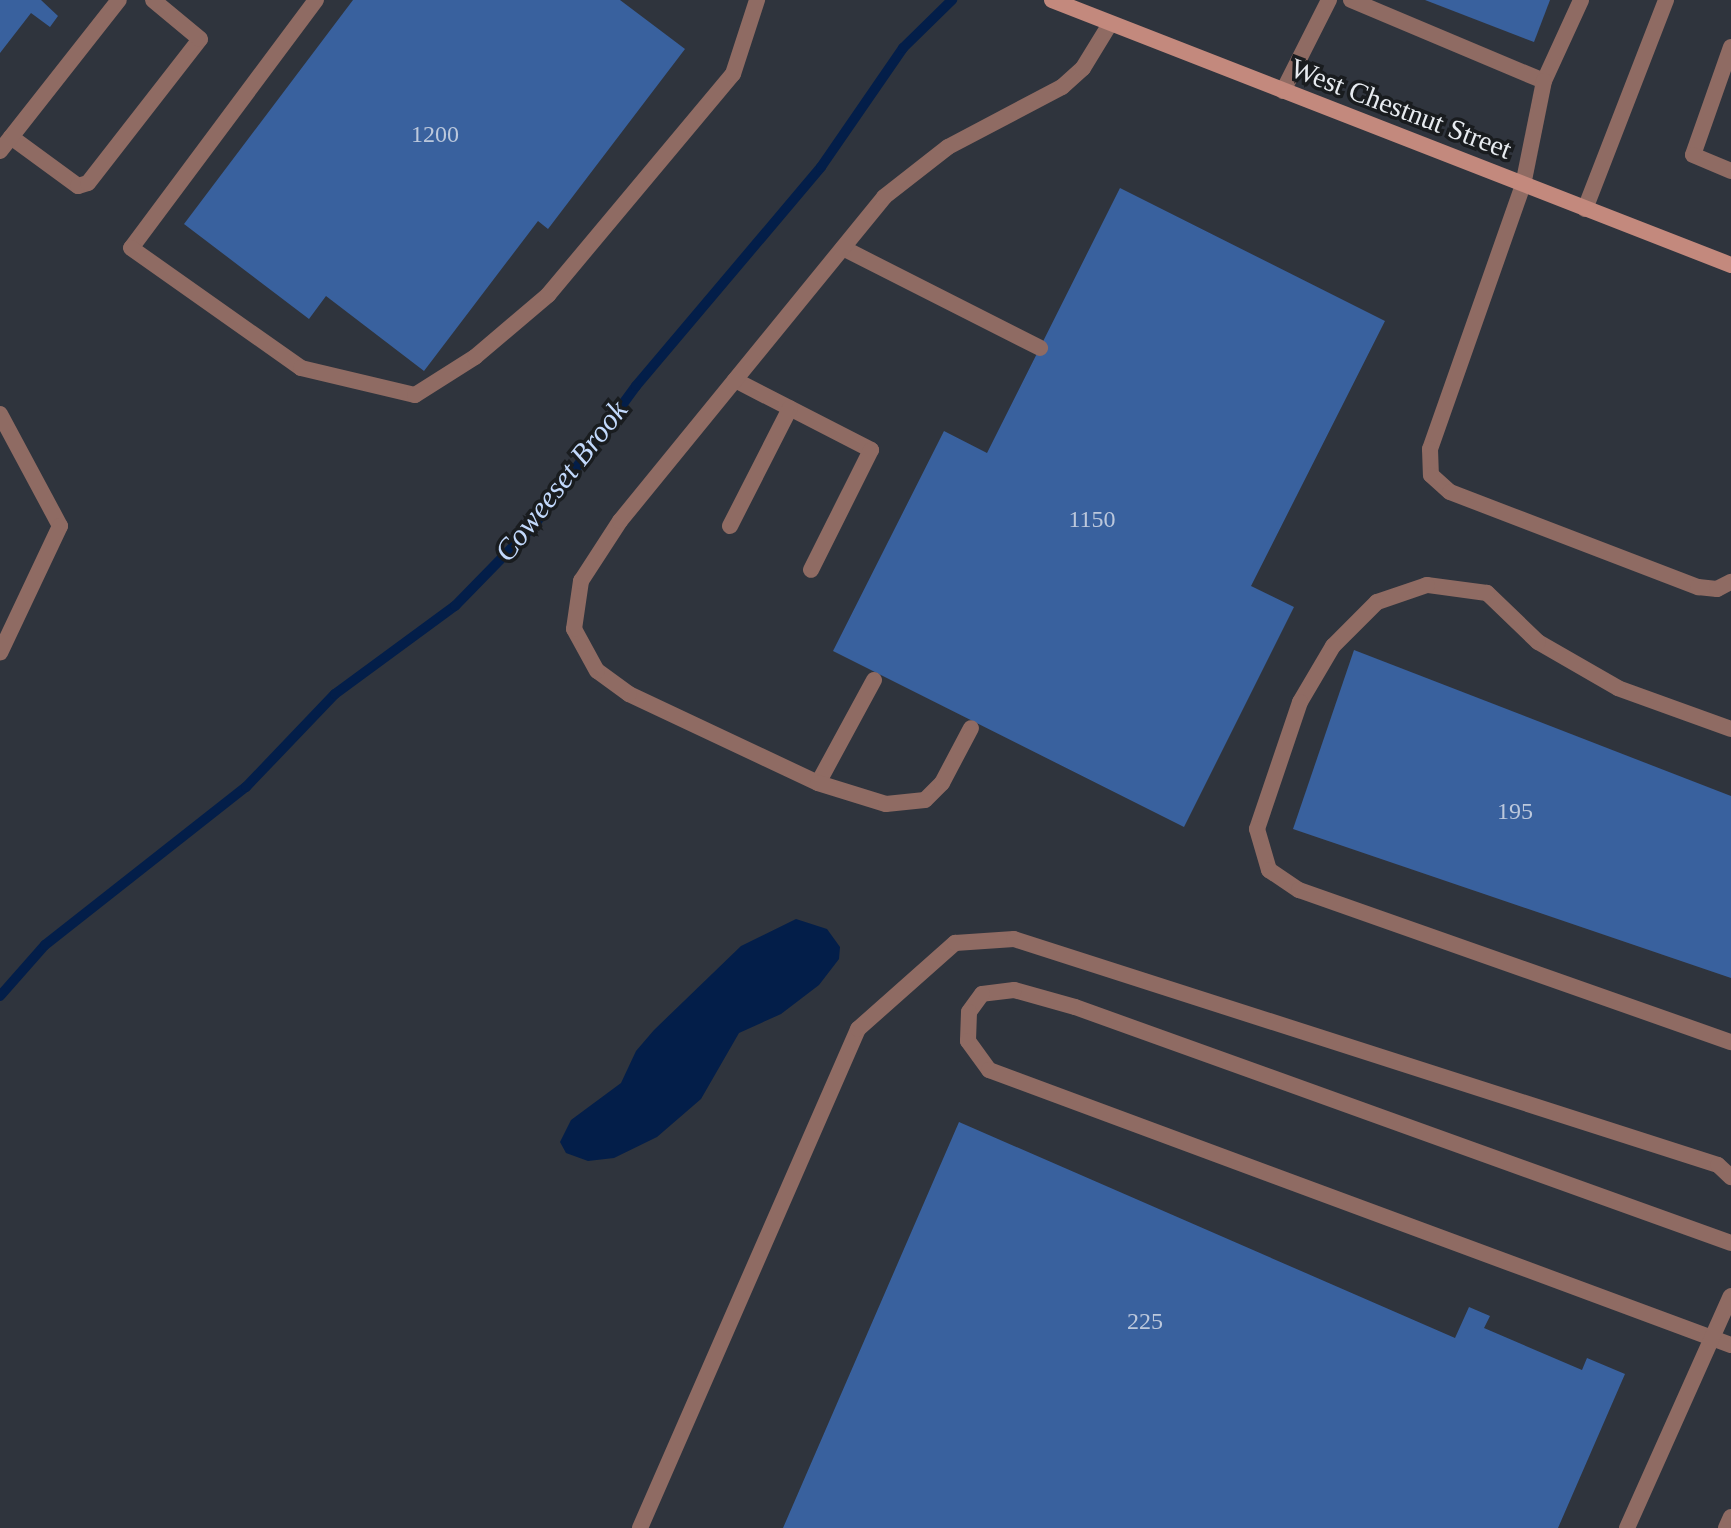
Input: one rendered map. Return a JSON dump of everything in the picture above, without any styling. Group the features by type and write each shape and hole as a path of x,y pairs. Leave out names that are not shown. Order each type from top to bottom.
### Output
{"main road":[{"name":"West Chestnut Street","path":"1052,0 1731,265"}],"lane":[{"path":"11,137 78,186 88,183 200,39 153,0"},
{"path":"316,0 131,248 301,368 415,395 475,357 548,295 733,74 757,0"},
{"path":"1283,91 1329,0"},
{"path":"1351,0 1544,81"},
{"path":"1581,0 1544,81 1523,185 1430,449 1431,475 1450,492 1698,587 1717,589 1731,582"},
{"path":"1585,209 1666,0"},
{"path":"0,151 113,2"},
{"path":"971,728 942,783 925,800 886,804 818,783 629,694 597,671 574,629 577,598 590,564 735,380 908,173 1073,79 1110,24"},
{"path":"1731,47 1693,155 1731,171"},
{"path":"843,248 1040,348"},
{"path":"735,380 871,450 811,570"},
{"path":"730,526 790,408"},
{"path":"0,414 60,526 0,653"},
{"path":"1731,729 1618,688 1538,642 1487,593 1427,585 1377,602 1333,646 1300,702 1257,829 1269,870 1299,890 1731,1042"},
{"path":"818,783 874,680"},
{"path":"640,1528 858,1029 955,943 1014,939 1718,1165 1731,1177"},
{"path":"1731,1243 1075,1007 1014,990 982,994 969,1012 968,1041 989,1070 1731,1345"},
{"path":"1627,1528 1731,1296"},
{"path":"1726,1528 1731,1517"}],"water":[{"path":"796,919 827,929 840,947 839,959 819,985 781,1014 739,1033 701,1099 657,1137 614,1158 588,1161 566,1153 560,1142 571,1120 621,1083 636,1051 654,1030 741,946"}],"building":[{"path":"0,0 41,0 58,16 50,27 31,13 0,53"},
{"path":"353,0 620,0 685,49 548,229 538,221 424,371 326,296 309,319 184,224"},
{"path":"1425,0 1550,0 1534,42"},
{"path":"1120,188 1385,321 1251,586 1294,607 1184,827 833,651 944,431 987,453"},
{"path":"1354,650 1731,796 1731,978 1293,829"},
{"path":"959,1122 1455,1338 1469,1307 1490,1316 1484,1328 1582,1370 1587,1358 1625,1374 1558,1528 783,1528"}],"waterway":[{"name":"Coweeset Brook","path":"0,996 45,945 246,787 335,694 455,606 535,524 636,386 821,167 903,48 952,0"}]}
